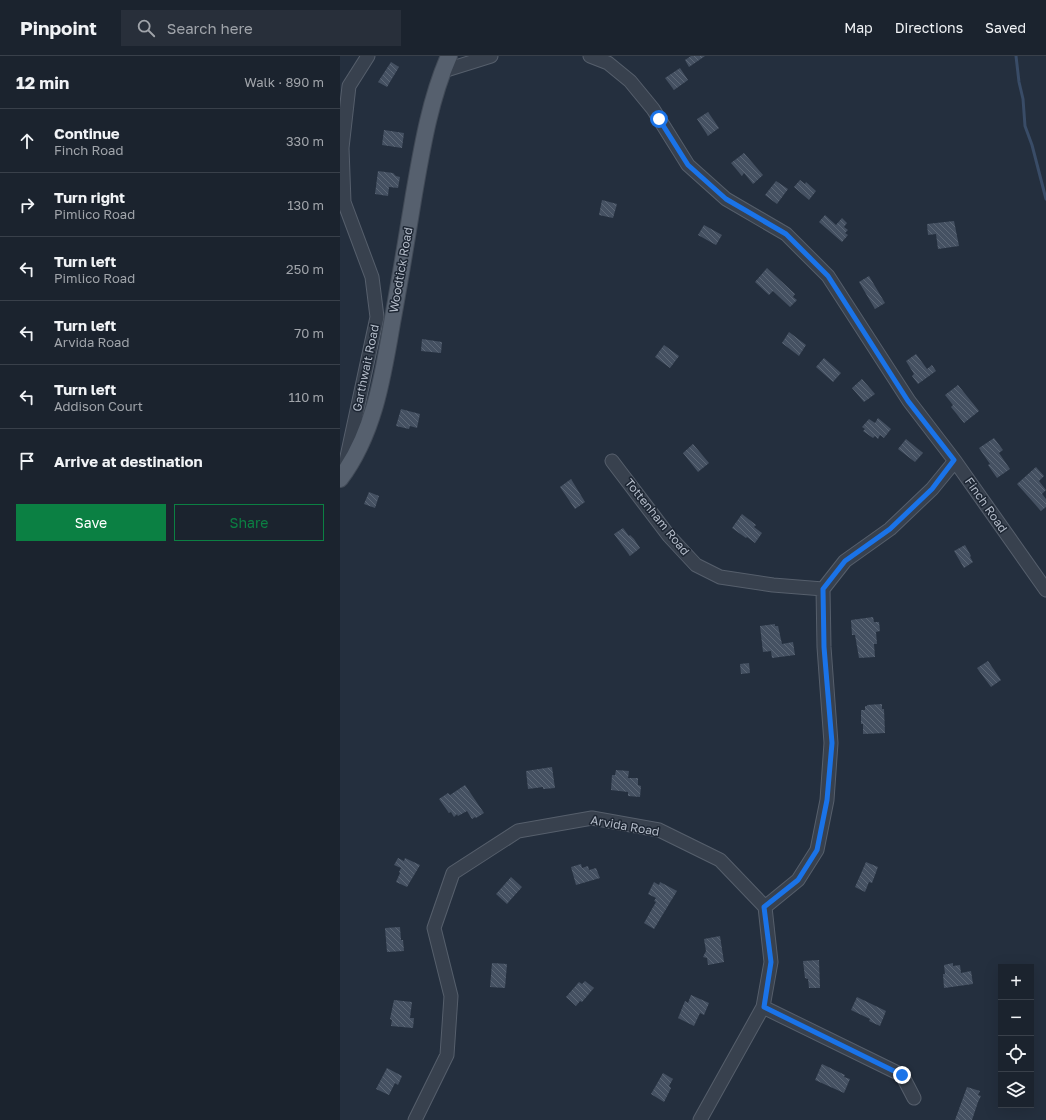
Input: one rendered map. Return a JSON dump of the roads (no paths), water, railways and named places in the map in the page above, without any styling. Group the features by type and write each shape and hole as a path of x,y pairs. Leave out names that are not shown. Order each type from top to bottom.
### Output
{"main road":[{"name":"Woodtick Road","path":"342,477 364,436 382,385 428,121 449,56"}],"street":[{"name":"Garthwait Road","path":"342,477 377,317 372,277 344,202 342,156 349,86 368,56"},
{"path":"443,71 491,56"},
{"name":"Finch Road","path":"590,56 608,63 630,81 653,109 688,165 726,199 786,234 828,276 908,401 954,460 1046,590"},
{"path":"700,1120 764,1007 771,962 764,907 798,880 817,850 827,800 832,743 824,647 823,589 845,561 890,529 932,489 954,460"},
{"name":"Tottenham Road","path":"612,461 669,536 696,565 720,577 773,585 823,589"},
{"name":"Arvida Road","path":"415,1120 447,1055 451,996 434,928 453,873 518,831 592,818 659,830 720,860 764,907"},
{"path":"764,1007 902,1075 914,1098"}],"waterway":[{"path":"1016,56 1019,82 1023,99 1025,126 1032,145 1046,199"}]}
